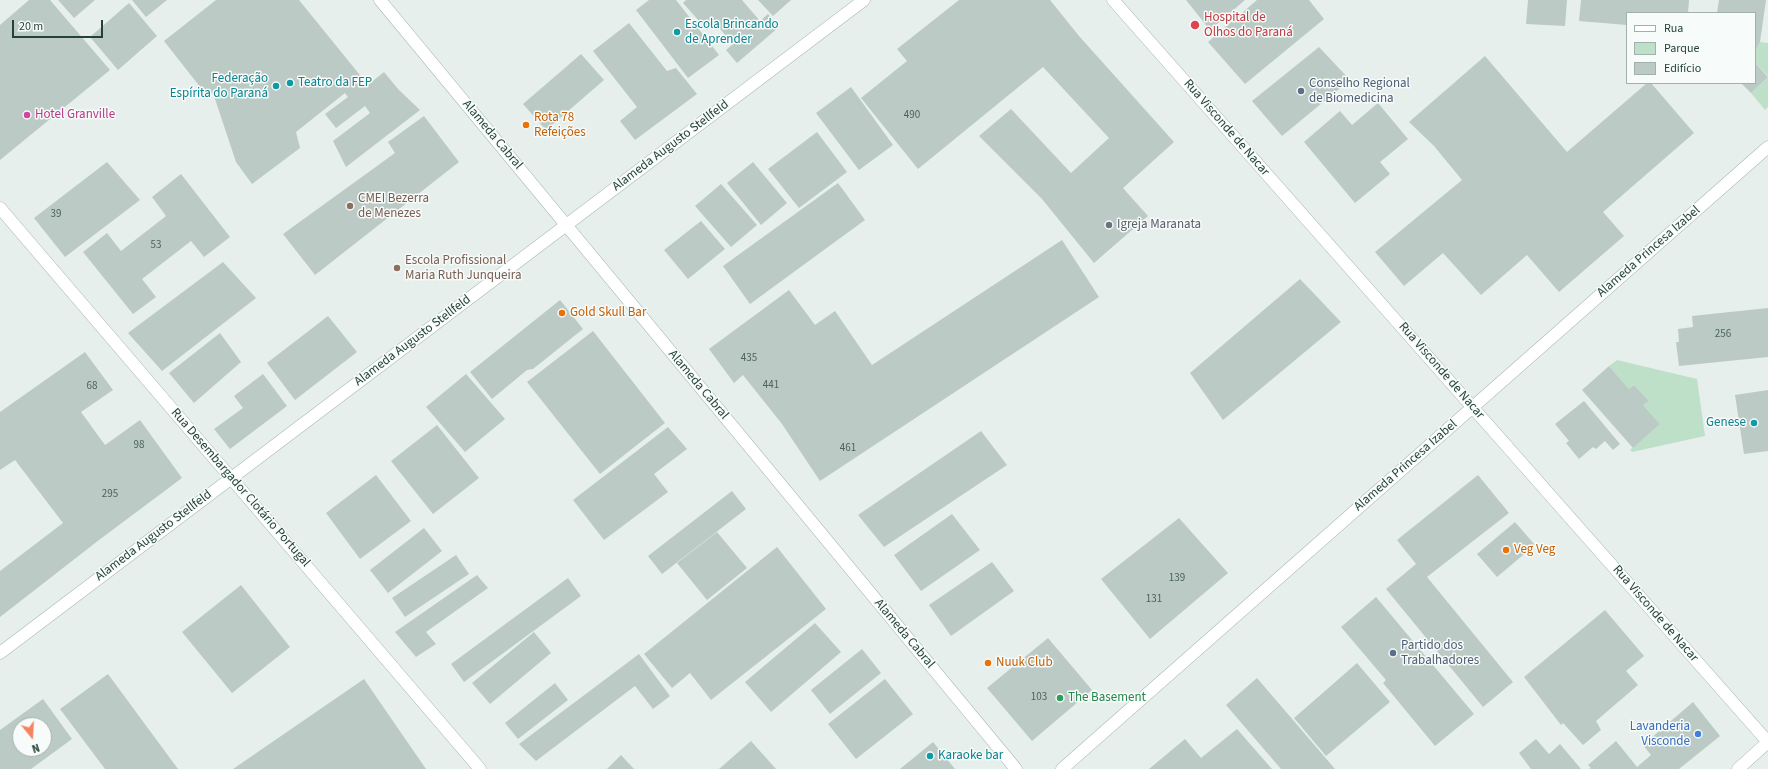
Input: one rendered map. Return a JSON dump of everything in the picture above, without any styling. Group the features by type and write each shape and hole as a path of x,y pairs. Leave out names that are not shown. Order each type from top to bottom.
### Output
{"street":[{"name":"Alameda Cabral","path":"380,0 1016,769"},
{"name":"Alameda Augusto Stellfeld","path":"0,653 864,0"},
{"name":"Rua Visconde de Nacar","path":"1113,0 1768,742"},
{"name":"Alameda Princesa Izabel","path":"1062,769 1768,147"},
{"name":"Rua Desembargador Clotário Portugal","path":"0,208 480,769"},
{"path":"1738,769 1768,742"}],"green space":[{"path":"1760,42 1768,43 1768,76 1756,64 1756,50"},
{"path":"1768,77 1768,107 1765,110 1751,93"},
{"path":"1617,360 1697,379 1705,436 1632,452 1630,450 1660,424 1643,405 1649,401 1634,385 1629,389 1609,366"}],"building":[{"name":"Hotel Granville","path":"29,0 50,0 110,70 0,160 0,25"},
{"path":"58,0 95,0 74,18"},
{"path":"132,0 167,0 146,17"},
{"name":"Federação Espírita do Paraná","path":"216,0 299,0 368,85 384,72 399,90 420,110 346,167 333,141 370,113 365,106 336,128 325,114 348,97 345,93 296,132 300,148 252,184 236,162 213,93 208,97 164,41"},
{"name":"Escola Brincando de Aprender","path":"649,0 676,0 719,55 688,78 636,10"},
{"path":"686,0 742,0 760,21 768,14 779,27 737,63 726,50 733,44 715,23 707,30 683,3"},
{"path":"758,0 791,0 773,16"},
{"path":"959,0 1050,0 1079,36 1174,142 1123,188 1148,216 1094,263 1042,199 979,136 1011,109 1071,173 1109,138 1043,67 918,169 861,98 907,61 897,49"},
{"path":"1186,0 1245,0 1210,30"},
{"path":"1257,0 1309,0 1324,19 1245,84 1208,42"},
{"path":"1528,0 1567,0 1565,26 1526,24"},
{"path":"1581,0 1689,0 1688,12 1626,12 1626,25 1579,21"},
{"path":"1719,0 1766,0 1760,42 1756,50 1756,12 1717,12"},
{"path":"129,3 157,36 118,70 90,37"},
{"path":"629,23 667,71 676,68 697,94 635,140 620,121 637,107 593,51"},
{"name":"Conselho Regional de Biomedicina","path":"1319,47 1350,80 1282,136 1252,101"},
{"path":"581,54 604,80 546,130 523,104"},
{"path":"1485,56 1567,152 1646,84 1652,84 1694,133 1603,212 1624,236 1559,292 1527,255 1481,295 1443,253 1404,286 1375,252 1462,180 1434,146 1409,122"},
{"path":"1756,64 1768,77 1751,93 1742,84 1756,84"},
{"path":"851,87 893,145 859,170 816,113"},
{"path":"1378,103 1408,139 1380,162 1390,174 1355,203 1304,142 1340,111 1352,125"},
{"path":"424,116 459,162 315,275 283,234 395,153 388,142"},
{"path":"817,132 847,172 799,208 768,169"},
{"path":"107,162 140,200 65,257 34,218"},
{"path":"753,162 787,203 761,225 727,183"},
{"path":"181,174 230,237 204,257 191,241 142,279 156,297 133,314 83,252 107,233 121,251 166,216 152,197"},
{"path":"838,183 865,220 750,304 723,266"},
{"path":"721,184 757,225 731,247 695,206"},
{"path":"701,221 725,249 688,279 664,250"},
{"path":"1062,240 1099,297 820,481 782,424 743,375 734,383 709,349 789,290 815,325 835,311 872,365"},
{"path":"223,262 256,298 162,371 128,333"},
{"path":"1300,279 1341,322 1223,420 1190,373"},
{"path":"560,300 583,329 533,369 527,370 492,399 470,372"},
{"path":"1768,308 1768,357 1679,366 1676,342 1679,342 1678,329 1693,327 1692,316"},
{"path":"328,316 357,352 295,400 267,363"},
{"path":"593,331 665,423 600,474 527,382"},
{"path":"220,333 241,362 194,403 169,373"},
{"path":"85,352 113,390 81,412 105,445 140,420 182,478 0,617 0,571 63,523 15,460 0,470 0,412"},
{"path":"1609,366 1629,389 1634,385 1649,401 1643,405 1660,424 1633,448 1582,390"},
{"path":"263,374 287,406 230,449 214,429 243,408 234,396"},
{"path":"466,374 505,419 465,452 426,407"},
{"name":"Genese","path":"1768,390 1768,451 1744,454 1735,395"},
{"path":"1584,401 1620,444 1613,450 1605,441 1596,449 1593,447 1579,459 1566,443 1569,441 1555,424"},
{"path":"437,425 479,478 433,514 391,461"},
{"path":"668,427 687,449 654,474 668,492 604,540 573,500"},
{"path":"981,431 1007,465 884,547 858,515"},
{"path":"376,475 411,521 360,559 326,513"},
{"path":"1478,475 1509,513 1427,577 1513,682 1483,707 1386,589 1416,564 1397,540"},
{"path":"732,491 746,509 662,574 648,556"},
{"path":"952,514 980,550 921,591 894,555"},
{"path":"1179,518 1228,573 1150,639 1101,579"},
{"name":"Veg Veg","path":"1515,522 1535,545 1497,577 1477,554"},
{"path":"424,528 442,551 388,593 370,570"},
{"path":"717,532 747,568 707,600 677,563"},
{"path":"777,547 826,609 711,700 690,673 672,688 644,654"},
{"path":"456,555 469,574 405,617 392,598"},
{"path":"992,562 1014,591 951,636 929,605"},
{"path":"477,575 488,588 426,632 436,644 416,657 395,632"},
{"path":"568,578 581,596 464,682 451,664"},
{"path":"241,585 290,647 232,693 182,632"},
{"name":"Partido dos Trabalhadores","path":"1376,597 1474,714 1435,746 1383,683 1386,680 1341,627"},
{"path":"1605,610 1644,656 1626,671 1638,685 1596,721 1601,730 1583,745 1563,723 1561,725 1524,677"},
{"path":"815,623 841,652 771,712 745,682"},
{"path":"534,632 551,653 490,704 472,683"},
{"path":"1048,638 1092,690 1032,741 987,688"},
{"path":"862,649 881,673 830,714 811,690"},
{"path":"639,654 670,696 653,709 635,686 536,761 519,744"},
{"path":"1357,663 1390,702 1326,756 1294,718"},
{"path":"108,674 178,769 105,769 60,709"},
{"path":"1257,678 1335,769 1281,769 1226,705"},
{"path":"364,679 426,769 233,769"},
{"path":"885,679 913,714 856,759 828,724"},
{"path":"555,683 568,700 518,739 505,723"},
{"path":"43,699 72,739 52,754 52,717 18,717"},
{"path":"1693,702 1720,736 1679,769 1589,769 1591,768 1588,765 1616,741 1637,767 1651,755 1643,745"},
{"path":"12,721 12,757 47,757 31,769 0,769 0,730"},
{"path":"1237,729 1272,769 1149,769 1185,739 1201,758"},
{"path":"1536,739 1549,754 1560,744 1581,769 1531,769 1519,753"},
{"path":"751,741 776,769 719,769"},
{"name":"Karaoke bar","path":"933,742 955,769 900,769"},
{"path":"621,755 634,769 607,769"}],"place":[{"name":"Hospital de Olhos do Paraná","path":"1195,25"},
{"name":"Escola Brincando de Aprender","path":"677,32"},
{"name":"Teatro da FEP","path":"290,83"},
{"name":"Federação Espírita do Paraná","path":"276,86"},
{"name":"Conselho Regional de Biomedicina","path":"1301,91"},
{"name":"Hotel Granville","path":"27,115"},
{"name":"Rota 78 Refeições","path":"526,125"},
{"name":"CMEI Bezerra de Menezes","path":"350,206"},
{"name":"Igreja Maranata","path":"1109,225"},
{"name":"Escola Profissional Maria Ruth Junqueira","path":"397,268"},
{"name":"Gold Skull Bar","path":"562,313"},
{"name":"Genese","path":"1754,423"},
{"name":"Veg Veg","path":"1506,550"},
{"name":"Partido dos Trabalhadores","path":"1393,653"},
{"name":"Nuuk Club","path":"988,663"},
{"name":"The Basement","path":"1060,698"},
{"name":"Lavanderia Visconde","path":"1698,734"},
{"name":"Karaoke bar","path":"930,756"}]}
